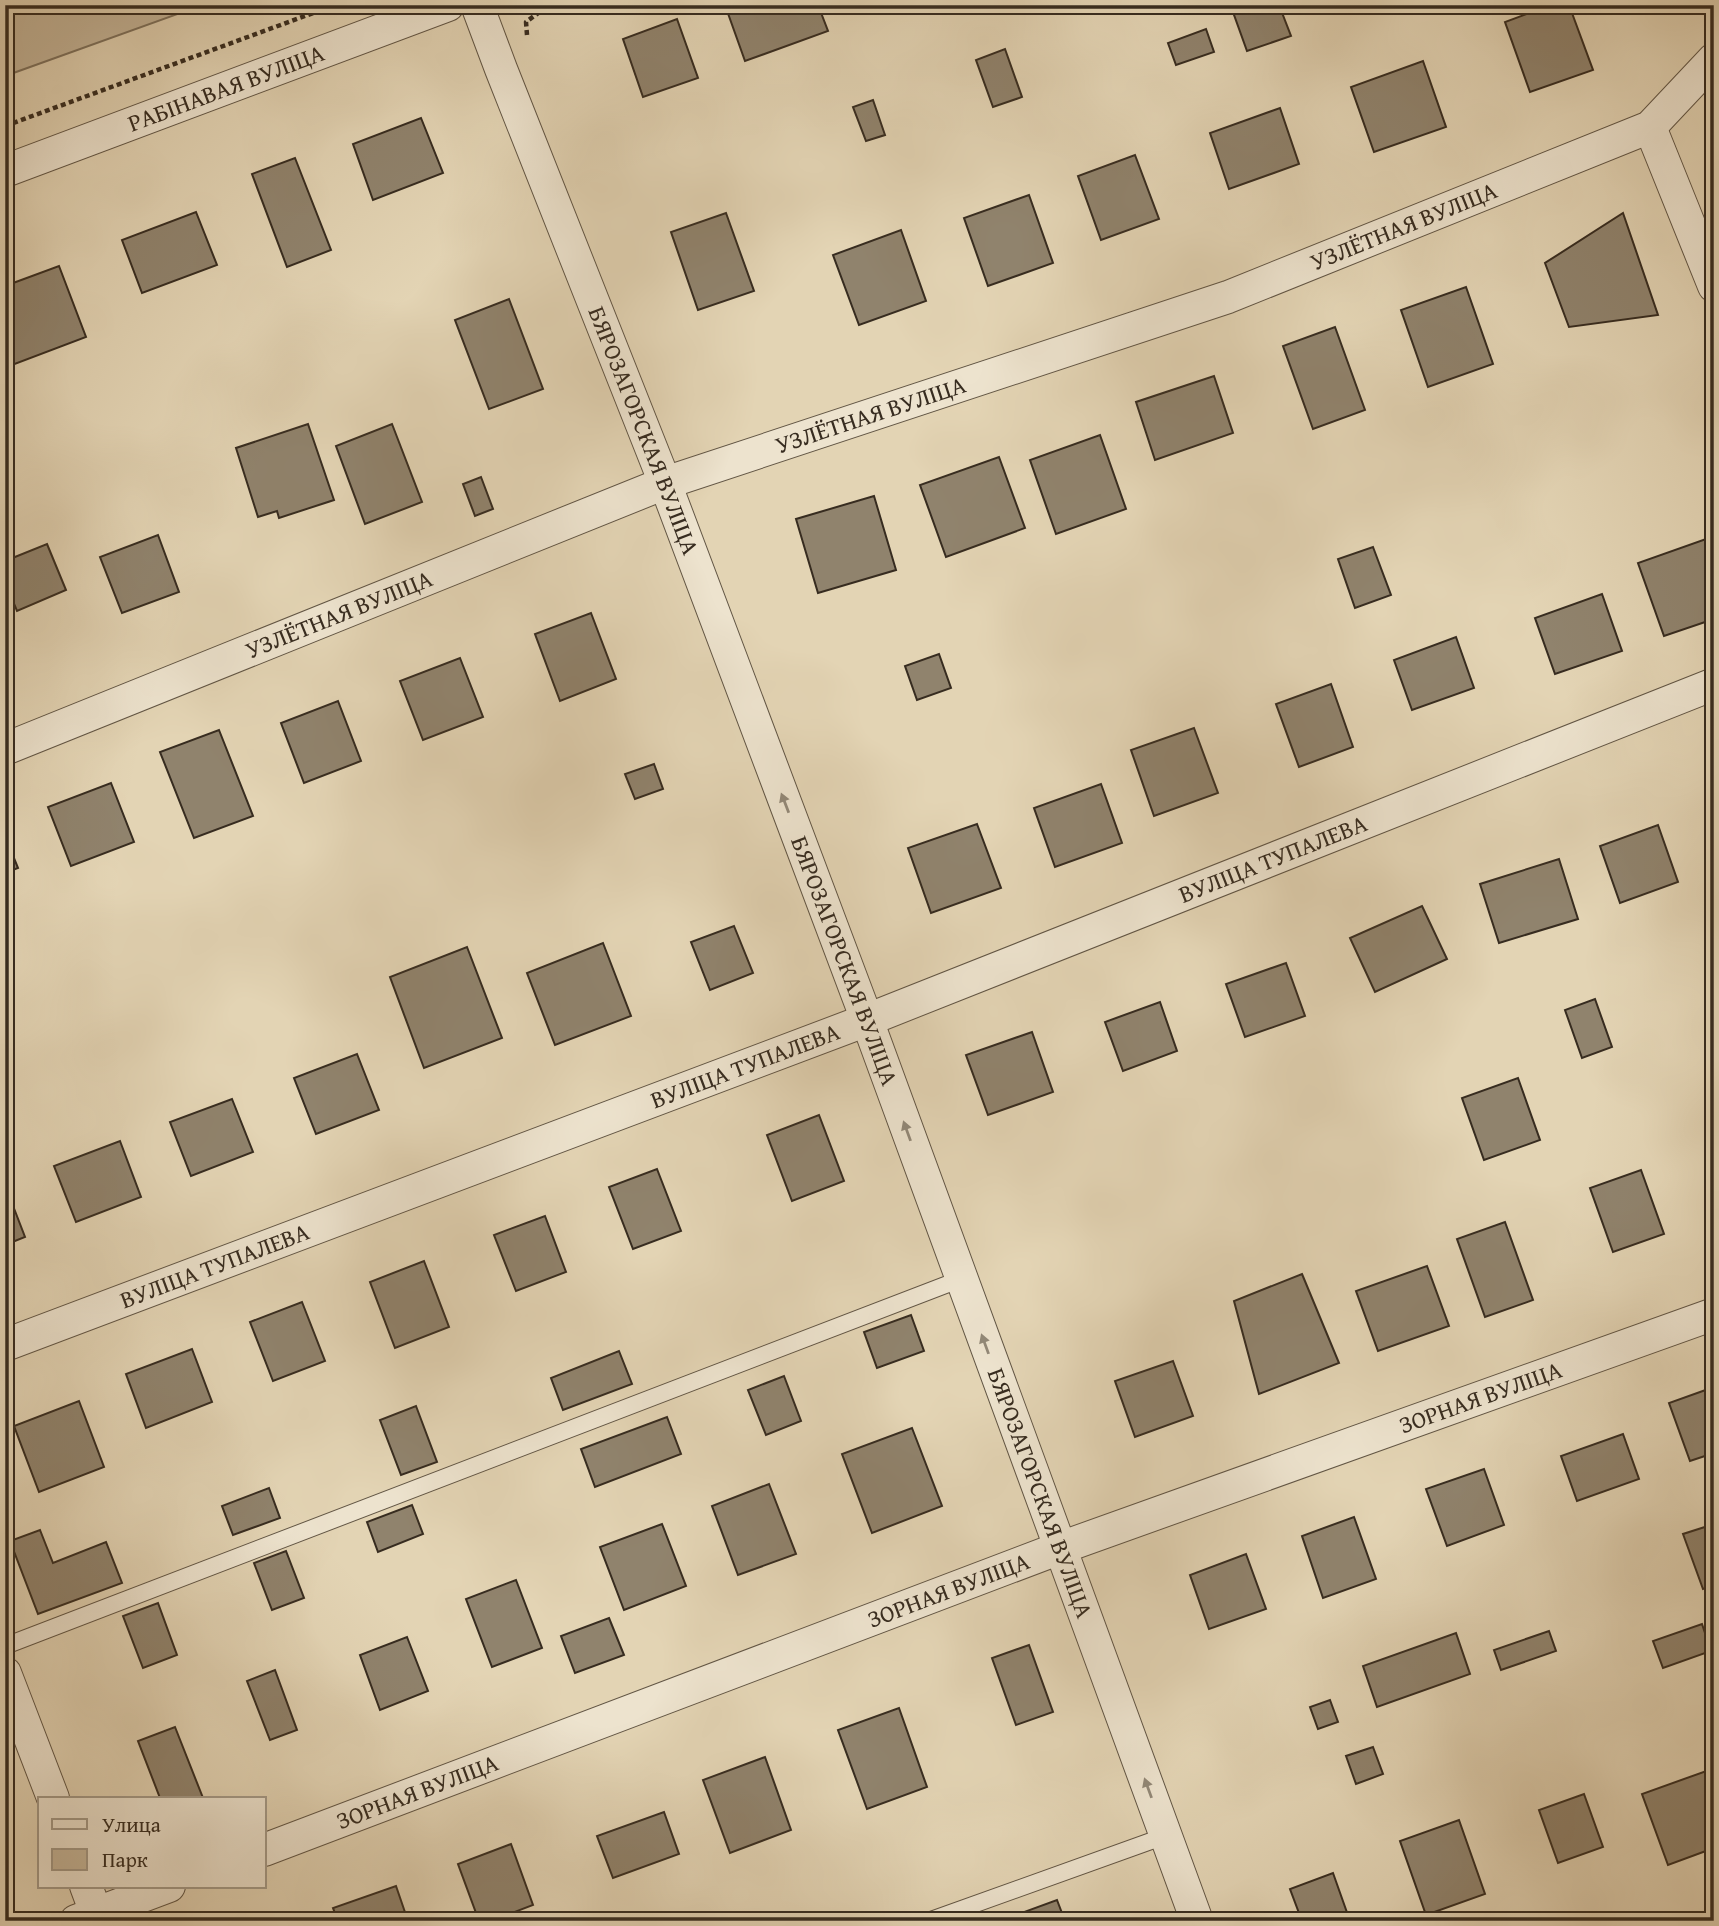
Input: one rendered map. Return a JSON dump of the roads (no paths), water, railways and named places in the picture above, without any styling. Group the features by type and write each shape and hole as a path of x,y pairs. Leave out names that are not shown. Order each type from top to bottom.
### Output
{"street":[{"name":"РАБІНАВАЯ ВУЛІЦА","path":"5,171 448,5"},
{"name":"БЯРОЗАГОРСКАЯ ВУЛІЦА","path":"477,5 665,483 867,1020 1197,1921"},
{"name":"УЗЛЁТНАЯ ВУЛІЦА","path":"5,748 665,483 1228,297 1650,127 1714,59"},
{"path":"1650,127 1714,286"},
{"name":"ВУЛІЦА ТУПАЛЕВА","path":"5,1345 867,1020 1714,684"},
{"name":"ЗОРНАЯ ВУЛІЦА","path":"266,1849 1060,1548 1714,1314"},
{"path":"5,1672 53,1797"},
{"path":"89,1910 162,1888"}],"lane":[{"path":"5,1646 961,1279"},
{"path":"928,1921 1166,1836"}]}
